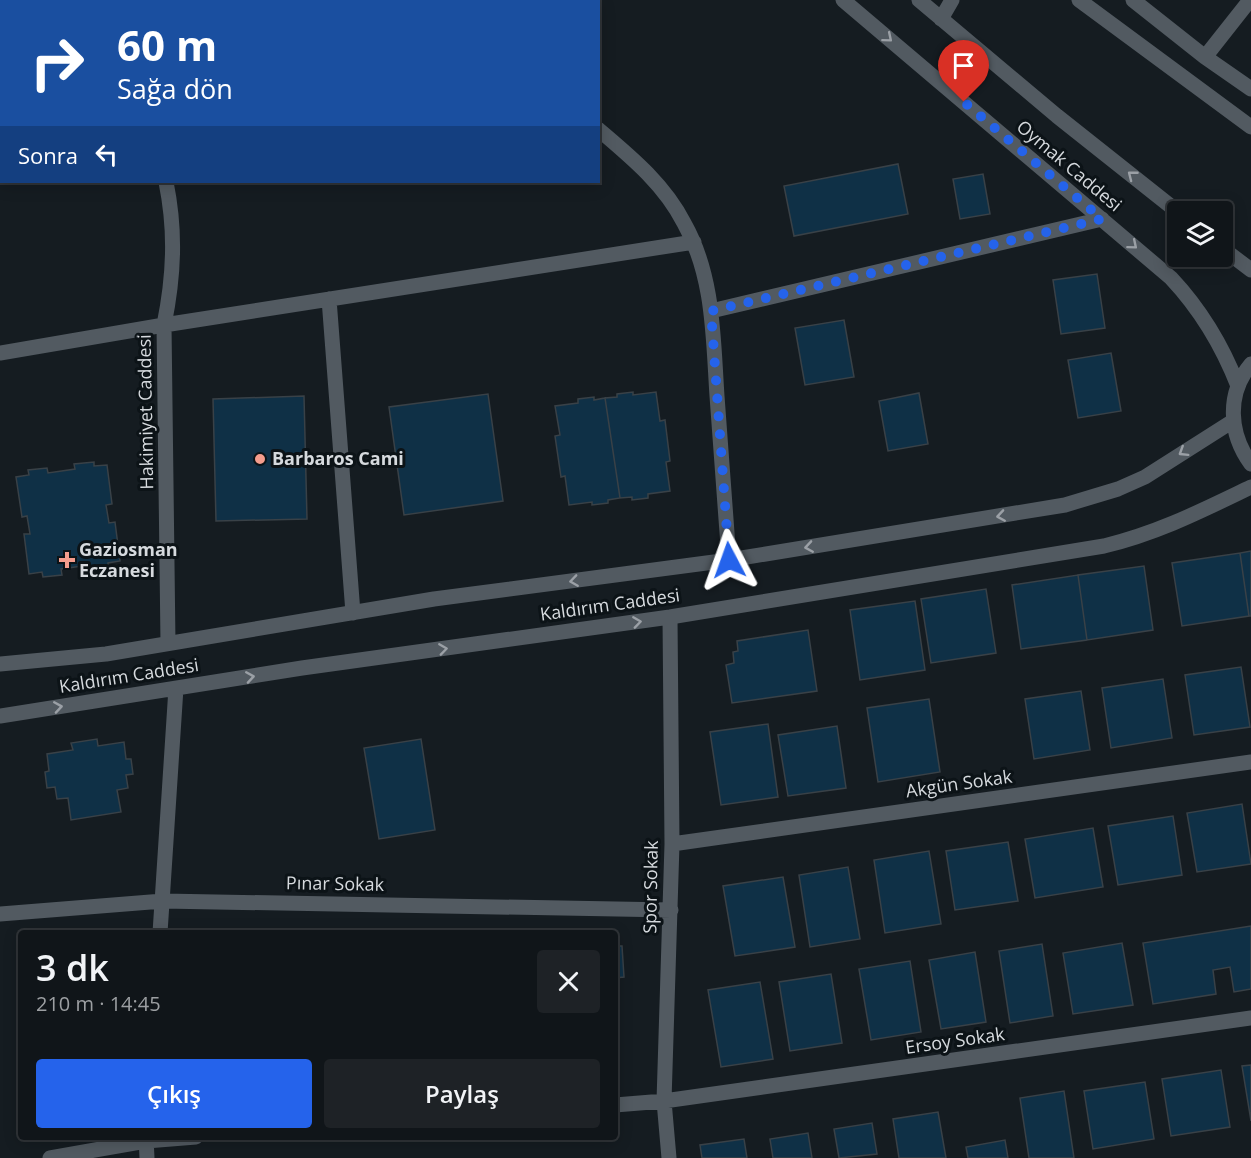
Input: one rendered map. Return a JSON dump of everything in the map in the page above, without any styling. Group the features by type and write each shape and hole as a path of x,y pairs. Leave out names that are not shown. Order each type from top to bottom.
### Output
{"street":[{"name":"Oymak Caddesi","path":"843,0 1153,262 1188,296 1217,337 1238,386"},
{"name":"Oymak Caddesi","path":"919,0 1057,116 1167,203"},
{"path":"941,19 952,0"},
{"path":"1079,0 1251,127"},
{"path":"1133,0 1204,57 1251,89"},
{"path":"1204,57 1250,0"},
{"path":"600,131 650,174 668,197 694,242 702,265 711,311 729,560"},
{"name":"Hakimiyet Caddesi","path":"166,183 173,233 174,264 171,294 164,325 168,643"},
{"path":"711,311 1102,219"},
{"path":"0,353 694,242"},
{"path":"1233,256 1251,270"},
{"path":"329,299 353,613"},
{"path":"1251,364 1238,386 1233,403 1236,438 1251,464"},
{"name":"Kaldırım Caddesi","path":"0,664 106,654 434,599 729,560 1065,505 1118,489 1145,477 1233,421"},
{"name":"Kaldırım Caddesi","path":"0,716 176,688 670,617 1104,546 1163,529 1251,487"},
{"name":"Spor Sokak","path":"669,1158 664,1101 672,844 670,617"},
{"path":"160,930 176,688"},
{"name":"Akgün Sokak","path":"672,844 1251,762"},
{"name":"Pınar Sokak","path":"0,914 163,901 671,910"},
{"name":"Ersoy Sokak","path":"618,1105 664,1101 1251,1018"},
{"path":"50,1158 141,1140"},
{"path":"146,1140 147,1158"}],"building":[{"path":"898,164 908,214 794,236 784,186"},
{"path":"983,174 990,214 960,219 953,179"},
{"path":"1097,274 1105,328 1061,334 1053,280"},
{"path":"844,320 854,377 805,385 795,328"},
{"path":"1111,353 1121,411 1078,418 1068,360"},
{"path":"633,392 633,395 656,392 660,421 665,420 670,461 666,462 670,491 648,494 648,498 632,500 632,497 620,498 605,398"},
{"path":"919,393 928,444 888,451 879,401"},
{"path":"488,394 503,501 404,515 389,407"},
{"name":"Barbaros Cami","path":"304,396 307,519 216,521 213,399"},
{"path":"594,397 594,400 605,398 620,498 608,500 608,503 592,505 592,502 569,505 565,476 561,477 555,436 560,435 555,406 578,403 578,399"},
{"path":"94,462 94,466 107,465 112,504 106,505 109,523 115,522 120,561 108,563 108,568 89,571 89,565 61,569 62,575 43,577 42,572 29,574 24,534 30,534 27,516 22,517 16,477 29,475 28,470 47,468 48,473 75,469 74,464"},
{"path":"1251,551 1251,616 1249,616 1240,553"},
{"path":"1240,553 1249,616 1182,626 1172,563"},
{"path":"1144,566 1153,630 1087,640 1078,575"},
{"path":"1078,575 1087,640 1021,649 1012,585"},
{"path":"986,589 996,653 931,663 921,599"},
{"path":"915,601 925,670 860,680 850,610"},
{"path":"808,630 817,691 732,703 726,665 734,663 733,652 738,651 737,641"},
{"path":"1241,667 1250,727 1194,735 1185,675"},
{"path":"1163,679 1172,738 1111,748 1102,688"},
{"path":"1081,691 1090,750 1034,759 1025,699"},
{"path":"929,699 940,772 878,782 867,708"},
{"path":"768,724 778,797 721,805 710,732"},
{"path":"837,726 846,788 788,796 778,735"},
{"path":"97,739 98,746 124,742 126,759 131,759 133,774 126,775 128,788 117,790 121,812 71,820 68,798 57,799 55,787 47,788 45,772 49,771 47,754 73,750 71,743"},
{"path":"421,739 435,830 379,839 364,748"},
{"path":"1242,804 1251,864 1197,872 1187,813"},
{"path":"1173,816 1182,875 1118,885 1108,826"},
{"path":"1093,828 1103,887 1035,898 1025,839"},
{"path":"1008,842 1018,901 955,910 946,851"},
{"path":"929,851 941,924 885,933 874,860"},
{"path":"848,867 860,939 810,947 799,875"},
{"path":"783,877 795,947 735,956 723,886"},
{"path":"1251,926 1251,989 1234,992 1230,967 1213,970 1216,994 1153,1004 1143,943"},
{"path":"1122,943 1133,1005 1073,1014 1063,953"},
{"path":"1042,944 1053,1016 1010,1023 999,951"},
{"path":"618,946 622,946 624,977 618,978"},
{"path":"975,952 986,1022 941,1029 929,960"},
{"path":"910,961 921,1032 871,1040 859,969"},
{"path":"831,974 842,1043 790,1051 779,982"},
{"path":"760,982 773,1059 721,1067 708,990"},
{"path":"1251,1065 1251,1121 1242,1066"},
{"path":"1221,1070 1230,1127 1171,1136 1162,1079"},
{"path":"1145,1082 1154,1139 1093,1149 1084,1091"},
{"path":"1064,1091 1074,1158 1029,1158 1020,1098"},
{"path":"938,1112 946,1158 899,1158 893,1119"},
{"path":"872,1123 877,1154 839,1158 834,1129"},
{"path":"808,1133 812,1158 773,1158 770,1139"},
{"path":"744,1139 747,1158 702,1158 700,1145"},
{"path":"1005,1140 1008,1158 968,1158 966,1147"}],"place":[{"name":"Barbaros Cami","path":"260,459"},
{"name":"Gaziosman Eczanesi","path":"67,560"}],"route":[{"path":"729,560 711,311 1102,219 964,102"}]}
